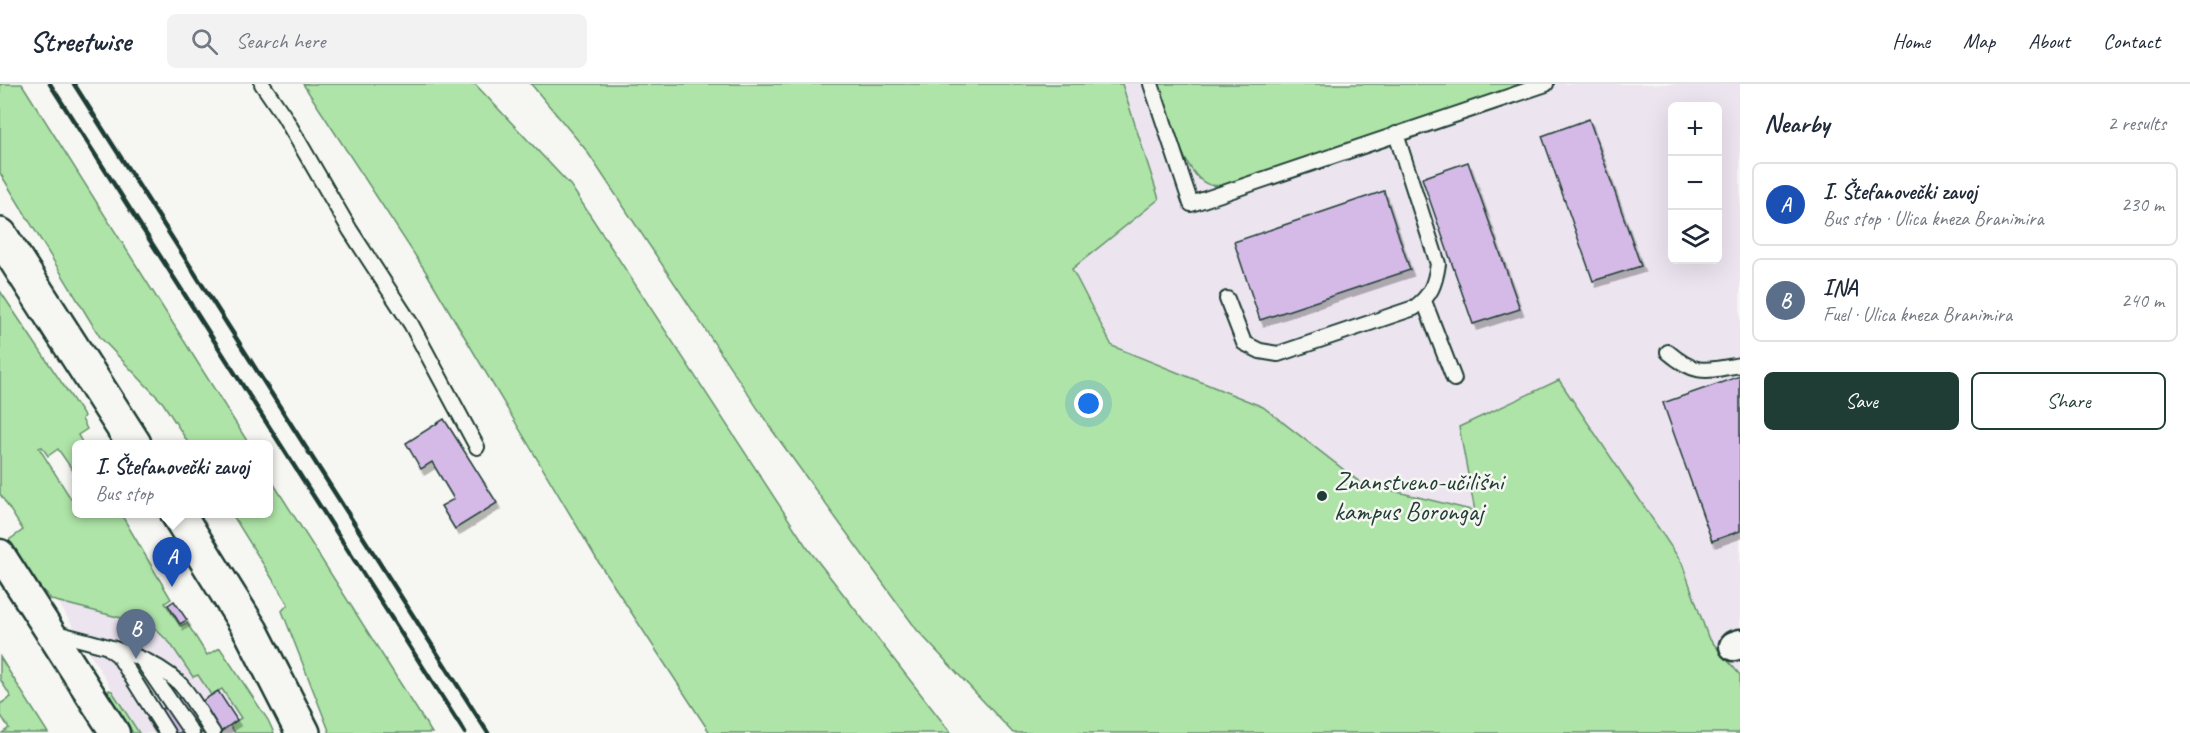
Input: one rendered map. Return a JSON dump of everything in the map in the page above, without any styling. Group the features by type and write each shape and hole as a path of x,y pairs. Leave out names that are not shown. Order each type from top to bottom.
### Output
{"main road":[{"path":"0,234 131,440"},
{"path":"181,518 251,631 303,733"}],"street":[{"path":"0,554 115,733"}],"lane":[{"path":"262,84 284,116 350,230 411,324 477,447"},
{"path":"1151,84 1191,204 1546,84"},
{"path":"1227,299 1244,343 1260,351 1278,354 1414,308 1424,300 1435,283 1438,264 1396,134"},
{"path":"1424,300 1455,379"},
{"path":"1668,352 1685,367 1705,371 1740,365"},
{"path":"49,631 138,657 168,673 181,685 213,733"},
{"path":"110,649 118,656 167,733"},
{"path":"138,657 148,666 192,733"}],"shaded area":[{"path":"668,84 1740,84 1740,733"},
{"path":"58,602 141,622 157,630 170,643 192,677 197,674 211,695 222,689 241,719 230,725 235,733 139,733"}],"green space":[{"path":"0,84 22,84 246,440 186,440 163,403 100,337 0,173"},
{"path":"303,84 475,84 571,186 806,546 951,733 710,733 599,563 426,272"},
{"name":"Znanstveno-učilišni kampus Borongaj","path":"531,84 1122,84 1159,199 1072,269 1112,346 1263,407 1361,483 1475,511 1459,427 1559,380 1682,563 1708,637 1740,675 1740,733 1013,733 917,630 772,430 586,150"},
{"path":"1159,84 1527,84 1224,185 1210,185 1200,180 1184,156"},
{"path":"0,291 84,416 82,419 87,429 78,435 81,440 72,440 72,469 58,449 48,456 42,447 39,448 72,498 72,518 123,518 171,599 165,603 180,626 187,623 207,655 220,648 268,720 274,733 235,733 230,725 241,718 222,689 211,695 198,675 193,677 170,643 152,626 52,600 39,586 9,540 23,530 0,494"},
{"path":"273,483 432,733 330,733 282,611 288,604 234,518 273,518"},
{"path":"0,657 48,733 2,733 9,728 0,714 0,704 11,697 0,679"},
{"path":"109,690 112,691 139,733 133,733 108,694"}],"building":[{"path":"1589,119 1641,266 1593,281 1542,136"},
{"path":"1468,162 1520,309 1473,324 1422,178"},
{"path":"1384,191 1410,270 1260,320 1234,242"},
{"path":"1740,376 1740,531 1712,541 1663,403"},
{"path":"444,419 497,503 455,529 441,506 454,499 432,462 421,469 406,443"},
{"path":"174,601 187,620 180,624 168,605"},
{"path":"191,690 199,703 218,691 237,720 219,733 156,733 147,719"}],"railway":[{"path":"50,84 465,733"},
{"path":"74,84 488,733"}],"place":[{"name":"Znanstveno-učilišni kampus Borongaj","path":"1322,496"},
{"name":"I. Štefanovečki zavoj","path":"172,587"},
{"name":"INA","path":"136,659"}]}
